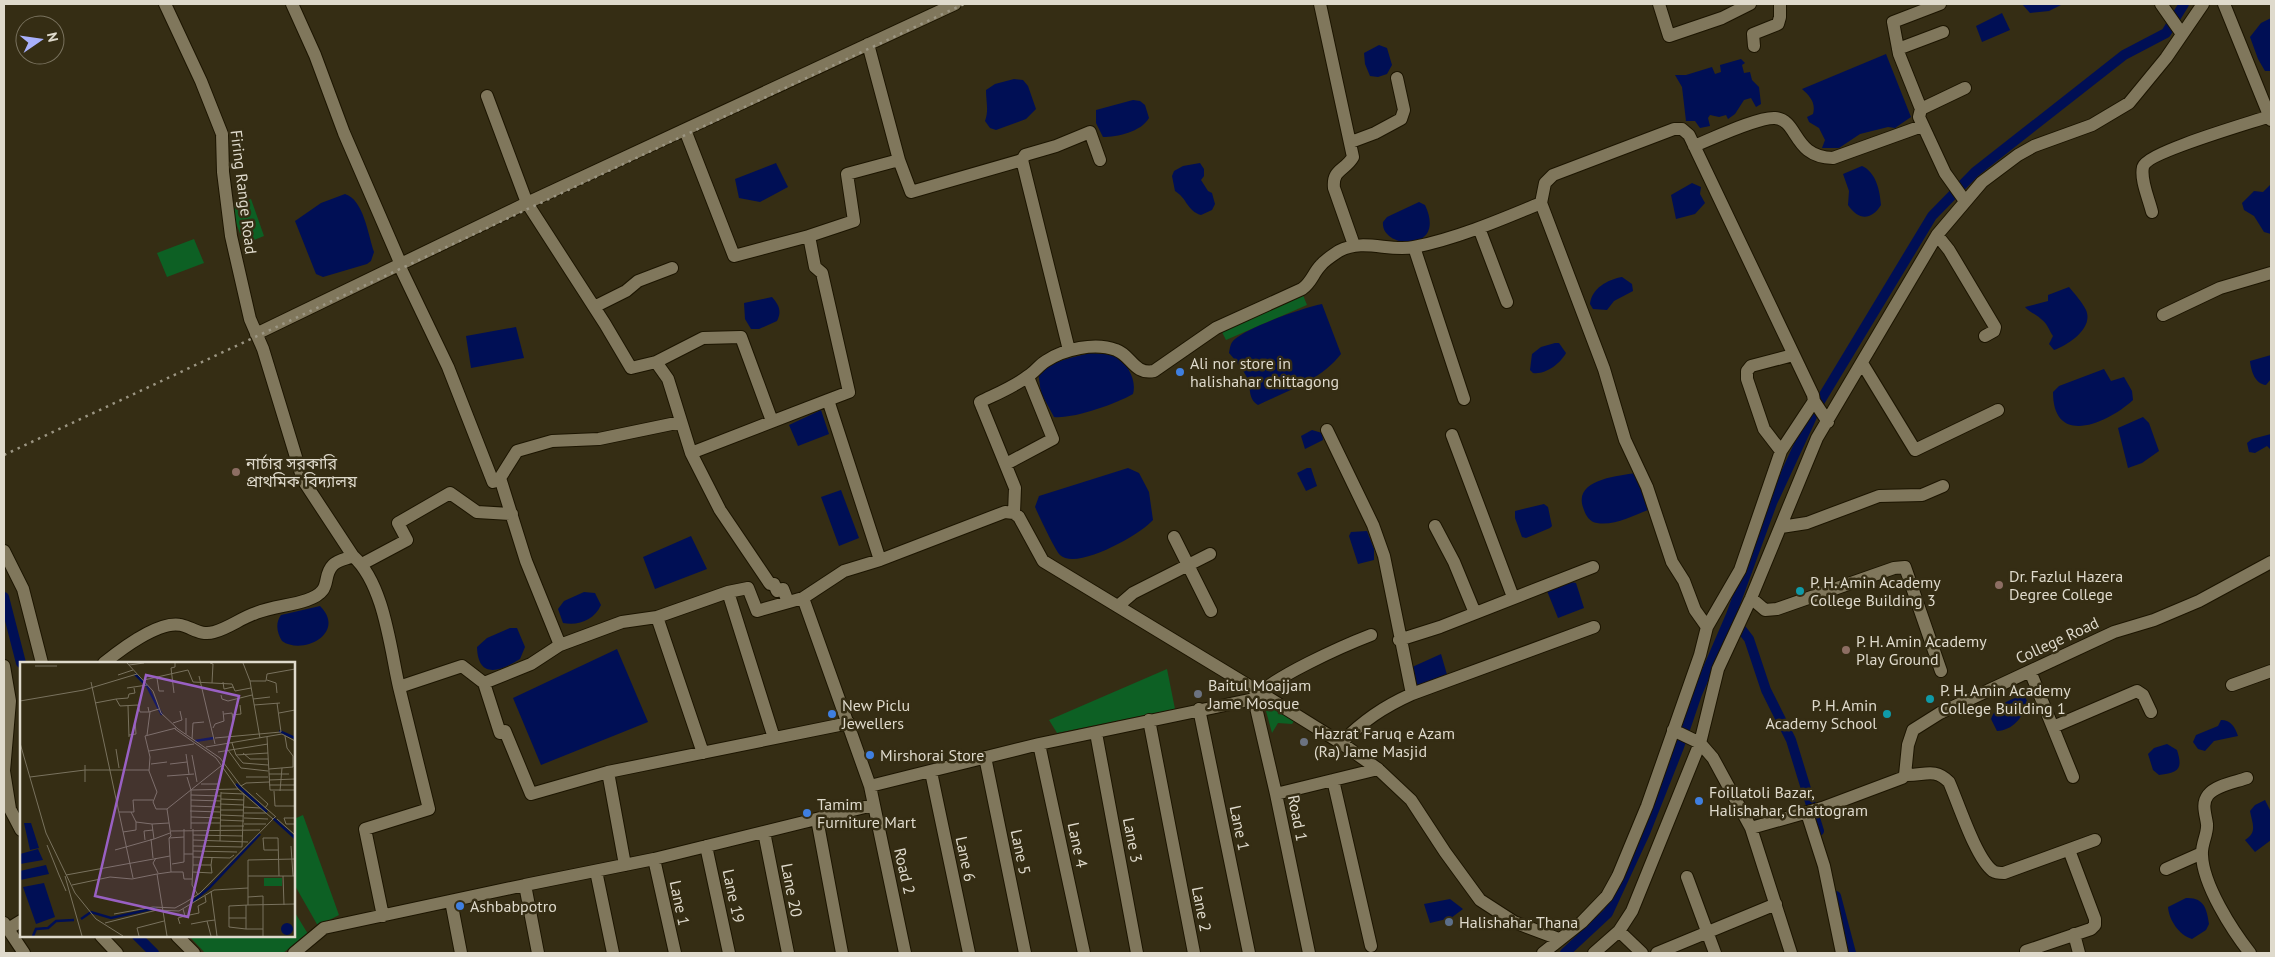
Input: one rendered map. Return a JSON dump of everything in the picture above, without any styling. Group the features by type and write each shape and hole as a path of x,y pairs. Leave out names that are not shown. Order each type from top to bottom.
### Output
{"street":[{"name":"Firing Range Road","path":"164,4 201,81 222,134 223,172 231,236 250,319 263,350 303,480 358,560 379,600 387,624 388,641 430,809 365,829 383,916"},
{"path":"292,4 316,55 344,133 400,264 448,367 494,482 500,478 517,451 552,441 599,440 681,422"},
{"path":"256,334 528,203 955,4"},
{"path":"1320,4 1354,157 1350,164 1336,174 1333,179 1334,188 1354,245"},
{"path":"1659,4 1669,36 1722,18 1750,4"},
{"path":"1754,46 1753,34 1778,24 1780,4"},
{"path":"1940,4 1893,22 1898,49 1921,109 1919,117 1922,126 1949,179 1965,201"},
{"path":"2161,4 2182,34"},
{"path":"1594,953 1620,931 1632,911 1697,742 1718,668 1744,616 1817,438 1937,235 1965,201 1992,173 2018,155 2034,146 2092,125 2129,103 2166,58 2203,4"},
{"path":"2152,212 2143,175 2143,165 2148,160 2174,147 2270,119 2224,4"},
{"path":"1898,49 1943,32"},
{"path":"868,44 899,160 911,192 1022,160 1025,155 1056,146 1090,132 1100,160"},
{"path":"1351,142 1376,133 1401,119 1404,110 1397,78"},
{"path":"1921,109 1965,88"},
{"path":"487,96 528,203 631,368 656,362 703,338 742,337 772,421"},
{"path":"1694,146 1762,120 1776,118 1786,123 1806,151 1818,157 1833,158 1922,126"},
{"path":"1707,626 1695,610 1684,581 1672,562 1647,487 1625,440 1604,368 1541,203 1544,183 1553,175 1674,129 1682,129 1689,135 1814,396 1815,403 1827,420"},
{"path":"686,130 734,256 809,236 854,221 847,174 899,160"},
{"path":"1022,160 1069,350"},
{"path":"1014,513 1015,488 980,402 1028,377 1046,361 1069,350 1097,346 1117,350 1136,367 1146,373 1154,372 1216,328 1302,289 1310,283 1320,265 1339,251 1354,245 1397,249 1414,247 1479,228 1541,203"},
{"path":"1479,228 1507,302"},
{"path":"1937,235 1950,250 1995,327 1994,331 1985,336"},
{"path":"691,453 849,392 822,274 816,268 809,236"},
{"path":"1414,247 1464,399"},
{"path":"594,307 626,292 638,281 672,268"},
{"path":"2228,280 2271,268"},
{"path":"2163,315 2220,288 2271,273"},
{"path":"1781,451 1764,429 1746,379 1747,371 1752,366 1793,355"},
{"path":"656,362 668,379 691,453 720,510 770,584 774,584 777,591 783,589 788,602"},
{"path":"1862,362 1915,450 1998,410"},
{"path":"1006,464 1053,440 1028,377"},
{"path":"828,400 880,560"},
{"path":"1543,953 1582,922 1607,896 1618,876 1647,806 1674,731 1700,654 1707,626 1740,570 1781,451 1815,403"},
{"path":"1327,430 1373,525 1384,556 1412,694"},
{"path":"1452,435 1513,597"},
{"path":"500,478 526,561 560,645"},
{"path":"1781,527 1807,523 1879,496 1922,495 1943,486"},
{"path":"105,662 147,634 165,627 180,624 202,633 212,633 271,607 308,600 320,595 327,582 331,567 338,561 358,560 407,540 398,523 450,493 477,512 512,514"},
{"path":"484,683 531,664 560,645 622,622 657,617 728,592 748,588 757,611 803,598 844,571 880,560 1005,512 1014,513 1019,517 1043,561 1118,606 1257,695 1340,743 1378,769 1411,800 1445,852 1480,900 1514,922 1559,939"},
{"path":"1435,526 1454,562 1475,613"},
{"path":"1174,537 1211,611"},
{"path":"4,551 23,589 42,662"},
{"path":"1118,606 1133,593 1210,554"},
{"name":"College Road","path":"1905,775 1908,745 1913,730 1940,713 2114,632 2154,620 2199,601 2271,562"},
{"path":"1751,598 1765,610 1778,609 1894,568 1905,566 1941,671"},
{"path":"1400,640 1593,567"},
{"path":"728,592 774,738"},
{"name":"Road 2","path":"803,598 870,786 905,953"},
{"path":"657,617 702,753"},
{"path":"1340,743 1386,705 1594,627"},
{"path":"870,786 1039,744 1096,733 1257,695 1316,660 1371,634"},
{"path":"4,666 12,701 4,771 10,809 20,828"},
{"path":"399,686 462,666 484,683 500,733 505,731 531,794 608,772 849,723"},
{"path":"2030,671 2073,777"},
{"path":"2232,686 2271,671"},
{"path":"2053,727 2137,692 2143,695 2151,712"},
{"name":"Road 1","path":"1257,695 1309,953"},
{"name":"Lane 1","path":"1199,709 1249,953"},
{"name":"Lane 2","path":"1149,720 1194,953"},
{"path":"1674,731 1697,742 1713,758 1751,828 1791,953"},
{"name":"Lane 3","path":"1096,733 1138,953"},
{"name":"Lane 4","path":"1039,744 1084,953"},
{"name":"Lane 5","path":"985,757 1025,953"},
{"path":"1276,794 1378,769"},
{"path":"608,772 625,865"},
{"name":"Lane 6","path":"931,772 969,953"},
{"path":"1751,828 1812,811 1902,778 1905,775 1934,772 1942,775 1950,782 1977,849 1987,864 1997,873 2004,873 2094,840"},
{"path":"2247,778 2216,789 2208,795 2204,803 2207,826 2202,853 2213,893 2235,934 2250,953"},
{"path":"1333,780 1371,946"},
{"path":"294,953 324,928 654,859 873,805"},
{"path":"1812,811 1842,953"},
{"path":"817,819 842,953"},
{"name":"Lane 20","path":"764,832 788,953"},
{"name":"Lane 19","path":"706,846 729,953"},
{"path":"2026,951 2090,929 2094,925 2095,919 2068,850"},
{"path":"2166,869 2202,853"},
{"name":"Lane 1","path":"654,859 675,953"},
{"path":"596,871 613,953"},
{"path":"1687,877 1715,953"},
{"path":"524,885 538,953"},
{"path":"452,901 461,953"},
{"path":"1657,953 1776,904"},
{"path":"20,921 6,926 24,953"},
{"path":"1620,931 1642,953"},
{"path":"2074,934 2079,953"},
{"path":"102,937 117,953"},
{"path":"178,937 194,953"}],"green space":[{"path":"251,199 264,236 244,244 230,207"},
{"path":"194,239 204,263 167,277 157,253"},
{"path":"1301,290 1307,305 1226,340 1220,328"},
{"path":"1167,669 1175,709 1057,733 1049,720"},
{"path":"1272,708 1294,721 1292,724 1278,723 1272,733 1266,711"},
{"path":"303,815 339,915 318,926 295,886 295,819"},
{"path":"295,913 308,934 283,953 205,953 190,937 295,937"}],"shaded area":[{"path":"2022,4 2063,4 2049,11 2030,13"},
{"path":"2002,13 2010,30 1982,42 1976,26"},
{"path":"2271,18 2271,71 2265,71 2258,59 2250,37 2261,23"},
{"path":"1379,45 1387,48 1392,65 1387,74 1378,77 1370,76 1365,64 1364,53"},
{"path":"1886,54 1911,117 1895,128 1888,127 1860,134 1839,148 1822,148 1825,140 1819,128 1809,122 1807,117 1813,114 1813,103 1802,89"},
{"path":"1741,59 1745,63 1742,65 1744,73 1750,72 1752,80 1759,87 1761,104 1756,107 1751,98 1744,100 1735,114 1728,119 1726,115 1719,117 1710,115 1708,118 1710,126 1700,128 1695,121 1686,121 1682,87 1675,75 1686,75 1712,67 1715,74 1721,72 1720,65"},
{"path":"1014,79 1023,80 1028,86 1036,109 1026,119 996,130 990,128 985,121 987,110 986,90 995,84"},
{"path":"1133,100 1140,101 1145,105 1149,118 1145,123 1128,133 1103,137 1096,123 1096,110"},
{"path":"776,163 788,187 760,202 739,198 735,179"},
{"path":"1200,163 1204,169 1204,176 1201,180 1208,191 1212,193 1215,204 1212,210 1201,215 1193,211 1175,191 1172,176 1174,171 1183,166"},
{"path":"1862,166 1874,177 1880,194 1881,205 1873,214 1865,217 1856,214 1848,205 1849,191 1843,174"},
{"path":"1692,183 1701,187 1700,194 1705,203 1695,214 1676,219 1671,195"},
{"path":"2271,184 2271,234 2264,232 2254,216 2244,210 2242,203 2254,191 2263,192"},
{"path":"345,194 357,203 361,211 374,252 371,261 367,264 323,277 316,274 295,221 321,203"},
{"path":"1419,202 1425,205 1430,221 1428,232 1421,239 1412,242 1392,238 1385,231 1383,222 1387,217"},
{"path":"1622,277 1632,284 1633,291 1614,301 1607,310 1593,309 1590,304 1591,298 1597,289 1611,280"},
{"path":"2069,287 2086,310 2086,323 2078,335 2054,350 2049,344 2053,336 2046,325 2039,317 2025,307 2048,301 2048,295"},
{"path":"772,297 779,308 777,321 759,329 751,329 745,319 744,303"},
{"path":"1322,304 1341,354 1314,378 1258,405 1251,397 1248,380 1240,366 1229,353 1232,342 1242,334 1263,324"},
{"path":"516,327 524,358 471,368 466,336"},
{"path":"1559,343 1566,353 1556,365 1542,372 1533,373 1530,370 1532,354 1541,347"},
{"path":"1090,353 1118,355 1128,368 1134,383 1133,394 1094,410 1072,416 1054,417 1041,393 1038,372 1056,362"},
{"path":"2271,355 2271,379 2266,385 2256,380 2250,361"},
{"path":"2104,369 2111,381 2124,377 2132,391 2133,400 2110,416 2084,426 2072,425 2062,420 2055,409 2053,392 2059,386"},
{"path":"821,410 829,434 798,446 789,425"},
{"path":"2143,417 2149,423 2159,451 2142,463 2128,468 2118,428"},
{"path":"1312,430 1322,433 1323,440 1305,449 1301,436"},
{"path":"2271,434 2271,450 2267,446 2255,453 2249,452 2247,443 2252,439"},
{"path":"1128,468 1139,473 1149,492 1153,520 1136,534 1094,555 1068,559 1060,555 1035,507 1039,496"},
{"path":"1311,468 1317,486 1306,491 1297,473"},
{"path":"1636,473 1648,510 1610,523 1603,524 1592,521 1584,510 1582,500 1584,492 1589,486 1607,478"},
{"path":"841,490 859,538 839,546 821,497"},
{"path":"1544,504 1548,507 1552,526 1526,538 1522,537 1515,518 1515,511"},
{"path":"1367,531 1374,549 1374,560 1358,564 1349,536 1351,532"},
{"path":"691,536 707,569 655,589 643,557"},
{"path":"1576,583 1584,608 1558,618 1545,586"},
{"path":"584,592 595,593 601,605 598,610 590,618 580,623 563,623 558,609 564,601"},
{"path":"320,606 327,616 328,625 325,633 319,639 301,646 291,645 282,641 277,628 281,615"},
{"path":"510,628 517,628 525,647 520,659 498,669 486,668 481,664 478,657 477,647 487,638"},
{"path":"617,649 648,722 541,765 513,698"},
{"path":"1441,654 1448,678 1414,688 1410,668"},
{"path":"2024,695 2029,705 2019,719 2012,726 1997,731 1991,719 2000,706"},
{"path":"2221,720 2227,721 2232,725 2238,736 2214,741 2205,751 2198,749 2193,742 2196,735 2218,726"},
{"path":"2167,744 2177,750 2179,766 2178,769 2171,773 2159,775 2153,770 2148,754 2154,748"},
{"path":"2265,800 2271,812 2271,840 2255,852 2245,840 2252,834 2253,830 2250,811 2255,805"},
{"path":"2186,898 2192,898 2204,905 2209,924 2206,930 2192,939 2179,931 2170,917 2168,907"},
{"path":"1450,899 1463,909 1451,918 1430,923 1424,904"}],"waterway":[{"path":"1565,953 1608,913 1645,833 1679,747 1697,694 1731,615 1772,503 1816,408 1932,216 1975,172 2124,55 2166,33 2184,4"},
{"path":"4,597 21,662"},
{"path":"1735,621 1749,639 1766,690 1791,740 1819,831"},
{"path":"1836,896 1851,953"},
{"path":"138,937 154,953"}],"railway":[{"path":"4,455 964,4"}],"place":[{"name":"Ali nor store in halishahar chittagong","path":"1180,372"},
{"name":"নার্চার সরকারি প্রাথমিক বিদ্যালয়","path":"236,472"},
{"name":"Dr. Fazlul Hazera Degree College","path":"1999,585"},
{"name":"P. H. Amin Academy College Building 3","path":"1800,591"},
{"name":"P. H. Amin Academy Play Ground","path":"1846,650"},
{"name":"Baitul Moajjam Jame Mosque","path":"1198,694"},
{"name":"P. H. Amin Academy College Building 1","path":"1930,699"},
{"name":"New Piclu Jewellers","path":"832,714"},
{"name":"P. H. Amin Academy School","path":"1887,714"},
{"name":"Hazrat Faruq e Azam (Ra) Jame Masjid","path":"1304,742"},
{"name":"Mirshorai Store","path":"870,755"},
{"name":"Foillatoli Bazar, Halishahar, Chattogram","path":"1699,801"},
{"name":"Tamim Furniture Mart","path":"807,813"},
{"name":"Ashbabpotro","path":"460,906"},
{"name":"Halishahar Thana","path":"1449,922"}]}
